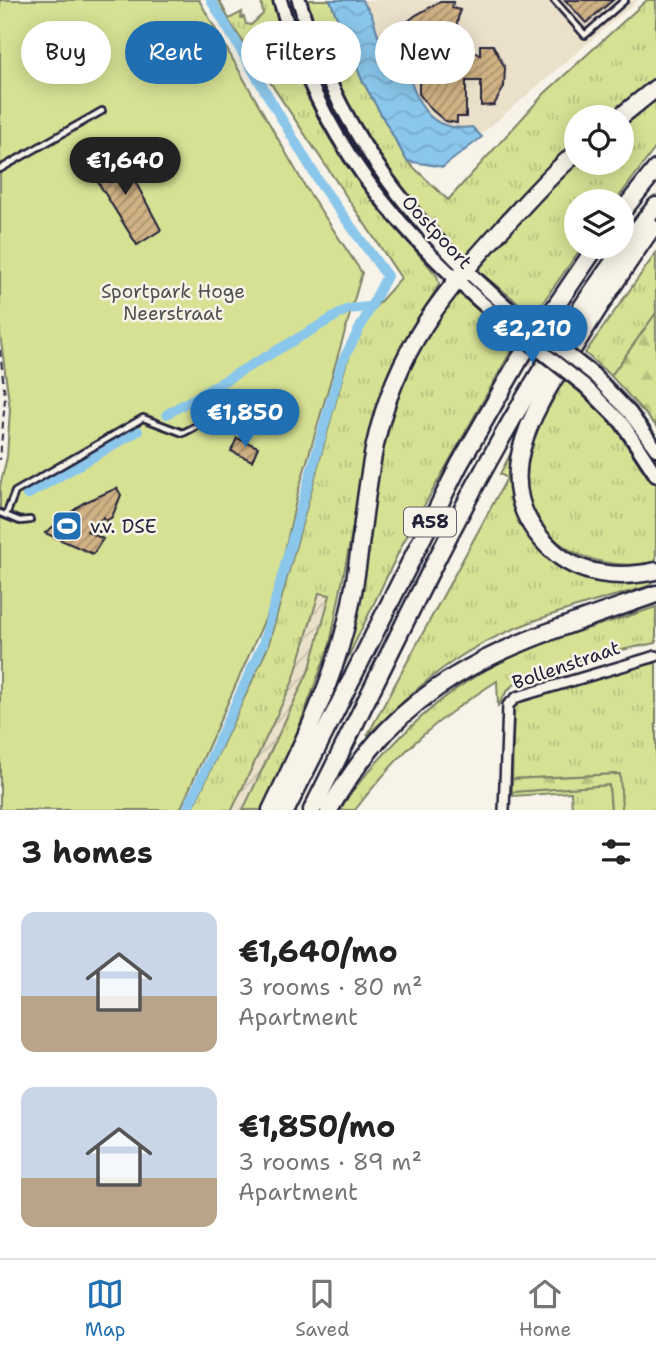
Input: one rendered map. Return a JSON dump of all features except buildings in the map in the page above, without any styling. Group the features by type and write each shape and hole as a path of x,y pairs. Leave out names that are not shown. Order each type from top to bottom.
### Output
{"highway":[{"path":"634,106 656,88"},
{"path":"271,810 325,690 345,631 361,554 374,448 385,407 406,355 428,315 460,275 564,166"},
{"path":"634,197 656,169"},
{"name":"A58","path":"312,810 481,476 536,376 656,206"},
{"path":"656,222 548,388 521,444 517,476 522,507 531,525 559,556 583,569 609,576 656,571"},
{"name":"A58","path":"285,810 459,465 519,360 588,259"},
{"path":"329,810 379,737 428,692 465,667 510,646 656,594"}],"main road":[{"name":"Oostpoort","path":"280,0 315,97 358,169 403,228 460,275 506,306 593,374 630,413 656,449"},
{"name":"Oostpoort","path":"299,0 309,35 351,127 402,201 460,275 499,318 585,386 622,423 656,475"}],"street":[{"name":"Bollenstraat","path":"505,810 508,705 517,697 656,656"}],"lane":[{"path":"554,0 585,35 625,0"},
{"path":"0,169 102,111"},
{"path":"30,520 20,521 3,514 15,492 144,418 183,433 218,415"}],"path":[{"path":"0,350 5,398 0,460"},
{"path":"0,398 5,398"}],"shaded area":[{"path":"349,0 638,0 443,167 396,84 475,84 475,21 375,21 375,46"},
{"path":"319,592 331,595 310,668 243,810 232,810 293,682"}],"green space":[{"name":"Sportpark Hoge Neerstraat","path":"0,0 199,0 211,21 125,21 125,84 227,84 227,49 241,74 241,84 247,84 306,188 362,273 298,492 274,599 180,810 0,810 0,486 7,457 10,409 0,334"},
{"path":"215,0 219,0 229,19 242,12 241,18 244,17 245,21 241,21 241,39"},
{"path":"261,0 273,0 280,21 255,21 263,14"},
{"path":"306,0 330,0 338,21 313,21"},
{"path":"647,0 656,0 656,78 620,105 564,105 564,155 474,253 462,256 434,230 386,171 337,84 361,84 361,78 407,161 448,200 545,93"},
{"path":"271,84 304,84 316,111 342,155 372,197 437,276 439,284 399,357 369,446 330,644 292,746 263,810 243,810 310,668 330,595 319,593 293,681 232,810 192,810 268,647 349,354 369,314 401,278"},
{"path":"656,96 656,147 625,189 564,189 564,259 574,259 534,315 473,267 564,175 634,175 634,113"},
{"path":"656,253 656,313 611,376 585,353"},
{"path":"456,288 519,337 402,545 313,730 399,381"},
{"path":"656,313 656,426 611,376"},
{"path":"566,375 611,417 656,483 656,562 630,565 604,562 580,555 560,543 543,527 532,507 527,482 529,454 540,423"},
{"path":"521,433 513,473 550,553 649,577 652,585 575,607 499,635 452,662 429,679 367,736 507,478 500,474"},
{"path":"656,607 656,643 545,671 514,685 498,706 497,681 454,710 420,738 388,770 355,810 337,810 390,747 431,709 475,676 537,646"},
{"path":"656,663 656,810 622,810 619,774 512,779 514,706 563,685"},
{"path":"620,774 622,810 611,810 609,785 512,792 512,779"},
{"path":"609,785 611,810 572,810 571,792 512,796 512,792"}],"water":[{"path":"330,0 362,0 375,25 375,84 412,84 422,107 429,115 446,126 472,127 482,137 443,167 407,161 361,78 361,21 338,21"}],"waterway":[{"path":"187,810 263,644 342,362 387,276 321,185 211,0"},
{"path":"167,414 348,309 369,307"},
{"path":"27,495 138,431"}],"place":[{"name":"v.v. DSE","path":"67,526"}]}
